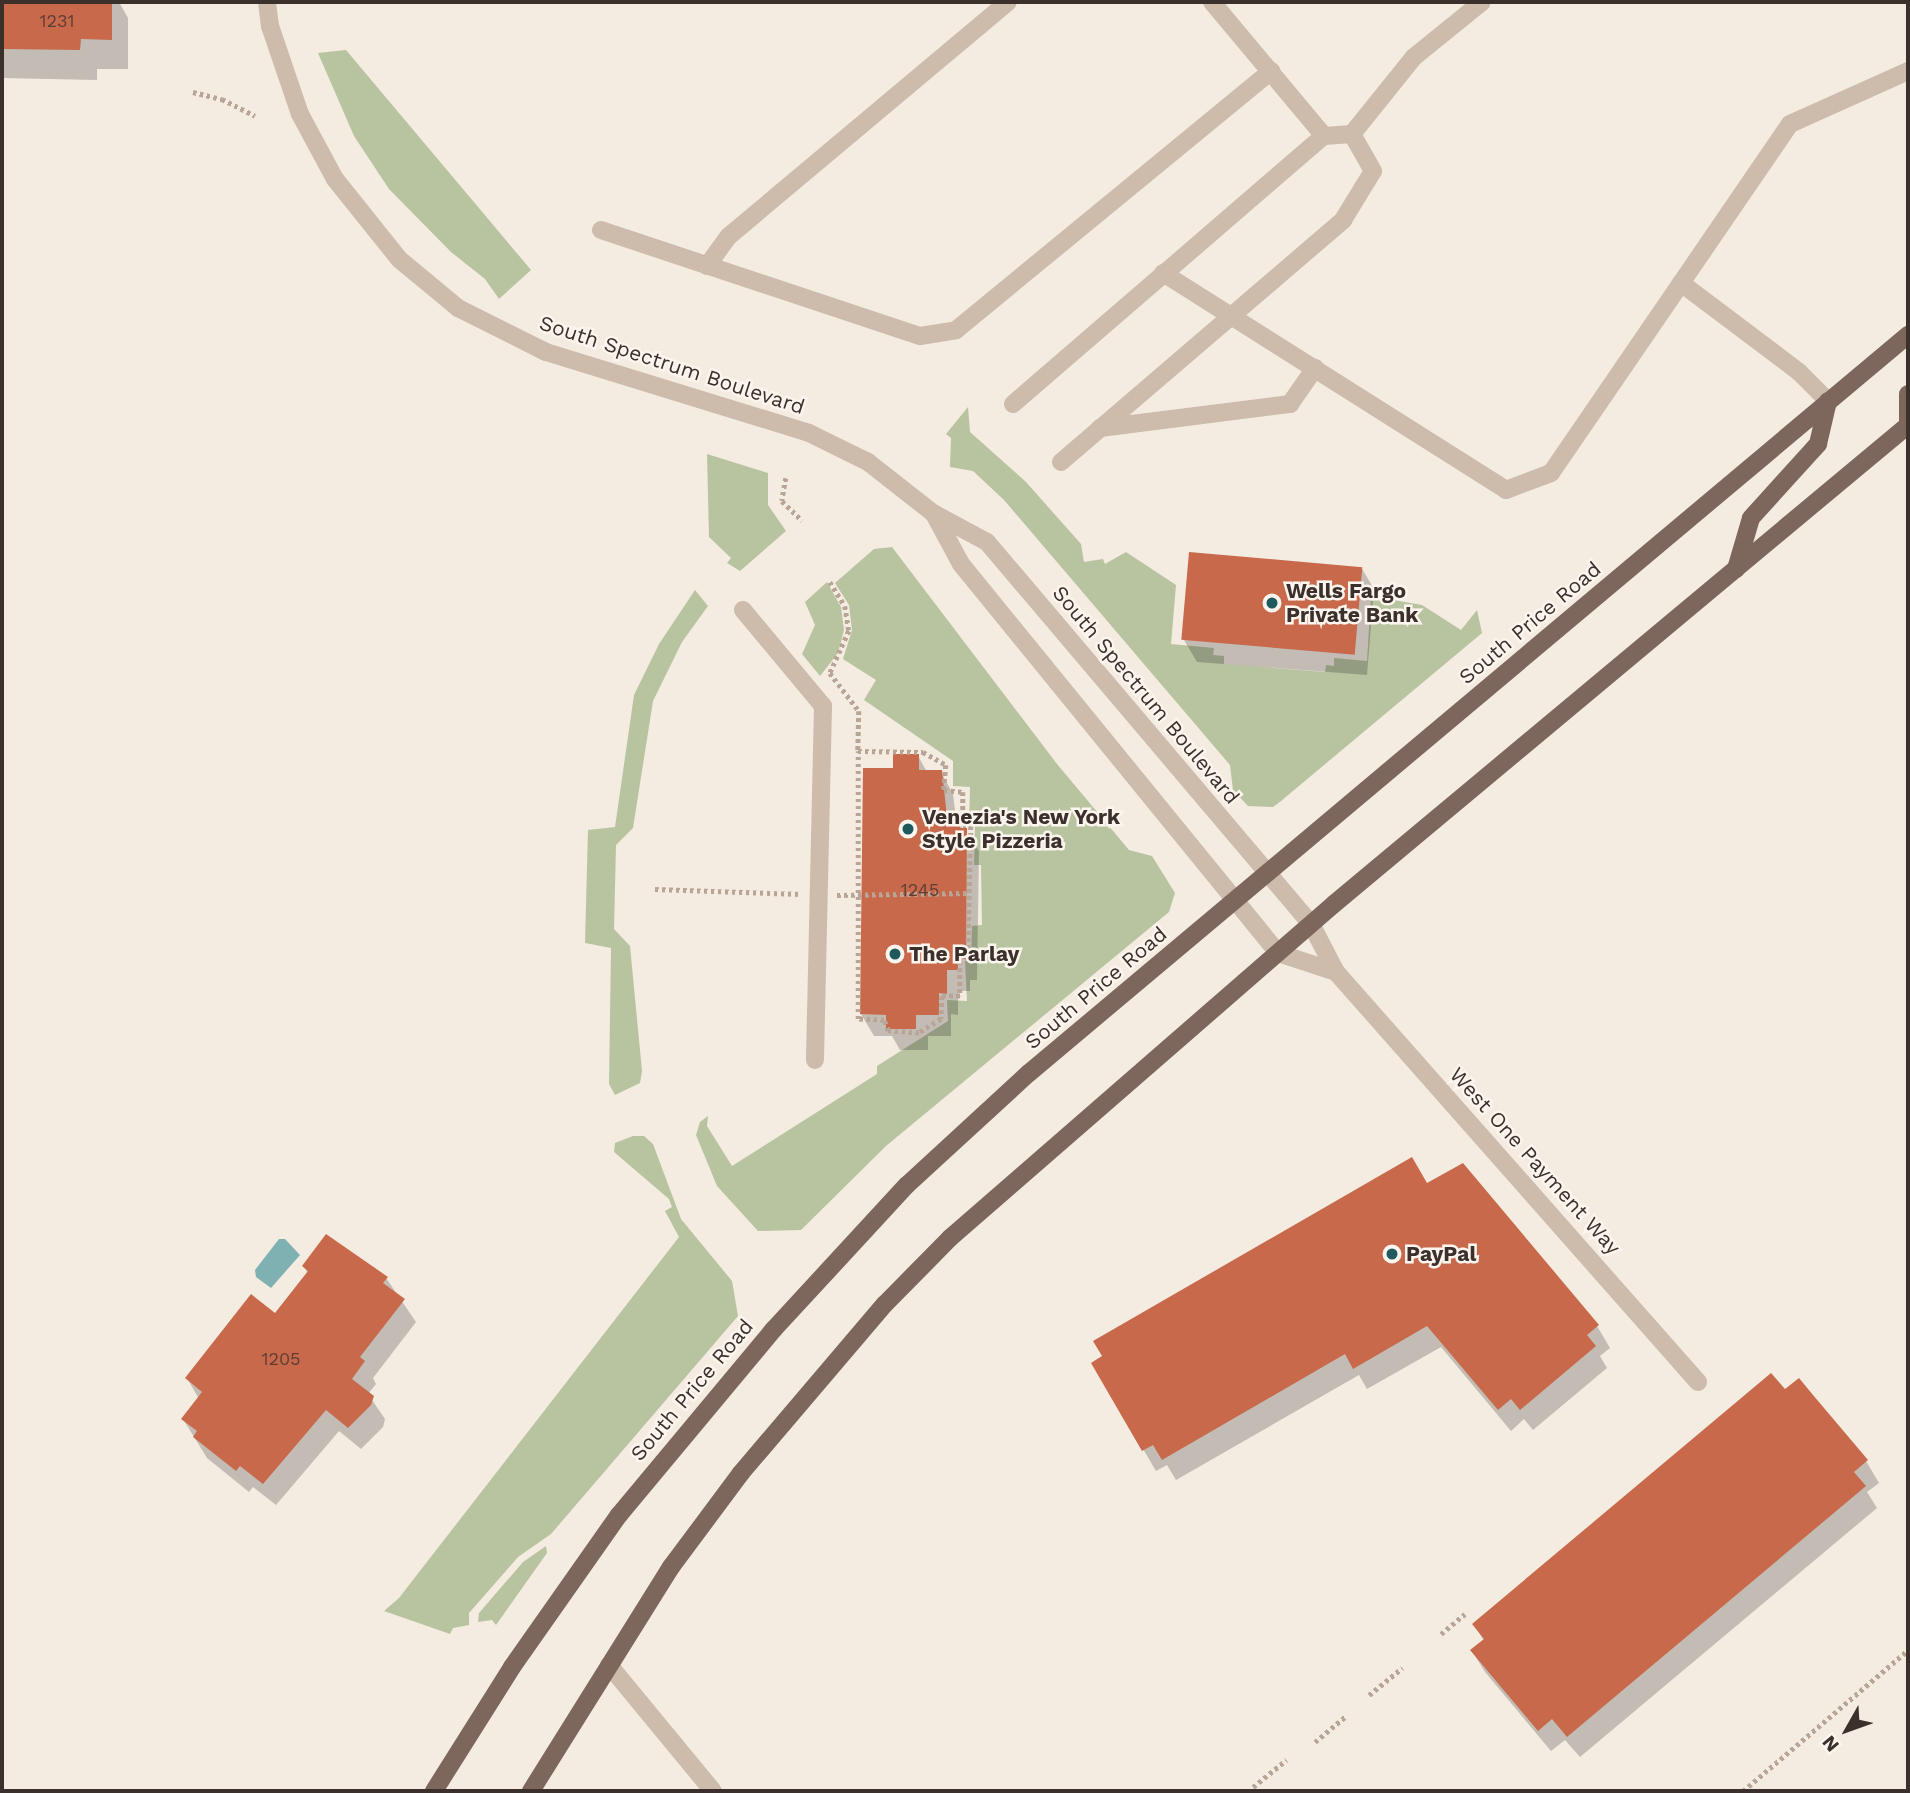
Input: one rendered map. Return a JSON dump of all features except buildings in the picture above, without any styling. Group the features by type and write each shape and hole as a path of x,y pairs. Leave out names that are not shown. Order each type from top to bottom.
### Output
{"main road":[{"name":"South Price Road","path":"434,1791 512,1667 618,1514 774,1329 956,1139 1267,873 1908,335"},
{"path":"531,1791 671,1567 741,1473 885,1304 1016,1176 1908,422 1908,394"},
{"path":"1736,569 1751,518 1818,444 1828,401"}],"street":[{"name":"South Spectrum Boulevard","path":"267,2 270,26 300,114 335,179 399,259 458,308 546,352 809,433 868,462 933,513 987,542 1311,925"},
{"path":"707,266 729,236 1008,2"},
{"path":"1212,2 1324,136"},
{"path":"1013,404 1324,136 1352,134 1414,57 1482,2"},
{"path":"601,230 920,336 956,330 1271,71"},
{"path":"1163,273 1506,490 1551,473 1790,124 1908,71"},
{"path":"1061,462 1343,220 1373,171 1352,134"},
{"path":"1681,283 1799,372 1828,401"},
{"path":"1100,428 1290,404 1315,368"},
{"name":"South Spectrum Boulevard","path":"933,513 961,564 1278,953"},
{"path":"743,610 823,706 821,895 815,1060"},
{"name":"West One Payment Way","path":"1311,925 1336,972 1698,1382"},
{"path":"1278,953 1336,972"},
{"path":"608,1665 713,1791"}],"path":[{"path":"193,92 222,99 255,116"},
{"path":"786,478 782,501 802,520"},
{"path":"830,582 845,606 849,631 830,673 859,712 858,751 858,1019 884,1020 888,1031 919,1033 941,1019 942,996 960,996 960,961 968,957 971,826 963,826 962,792 944,790 946,765 923,752 858,751"},
{"path":"654,889 859,896 970,893"},
{"path":"1441,1634 1465,1614"},
{"path":"1742,1791 1908,1650"},
{"path":"1369,1695 1402,1668"},
{"path":"1315,1742 1346,1716"},
{"path":"1253,1787 1286,1760"}],"green space":[{"path":"346,50 531,270 499,299 485,279 451,252 389,189 354,136 318,53"},
{"path":"968,407 970,432 1026,482 1081,544 1084,562 1103,559 1105,564 1126,552 1176,585 1171,644 1214,648 1213,655 1224,656 1224,664 1325,672 1326,665 1334,666 1334,658 1367,661 1371,596 1422,605 1461,630 1477,610 1482,633 1273,807 1248,806 1233,790 1230,765 1004,500 973,471 950,467 951,438 946,434"},
{"path":"707,454 768,473 768,505 786,531 740,571 727,563 731,558 709,537"},
{"path":"892,547 1057,764 1129,850 1152,856 1175,893 1169,912 886,1146 801,1230 758,1231 717,1186 696,1135 700,1122 708,1116 707,1126 732,1166 877,1074 877,1066 948,1021 947,1000 967,1001 965,961 971,961 972,926 982,925 981,865 974,865 975,825 969,825 970,787 953,786 953,761 864,700 876,680 843,659 852,630 849,605 835,583 874,549"},
{"path":"827,582 841,607 844,630 838,653 820,676 802,654 815,625 805,602"},
{"path":"695,590 708,606 682,642 653,701 633,828 616,845 614,929 630,946 642,1071 640,1083 615,1095 609,1084 611,948 585,943 588,830 615,827 634,695 659,644"},
{"path":"633,1136 644,1136 653,1144 681,1219 732,1281 738,1316 551,1534 518,1557 469,1613 469,1625 453,1628 450,1634 384,1611 399,1598 679,1237 665,1211 672,1207 669,1199 614,1152 615,1143"},
{"path":"546,1546 547,1553 496,1625 492,1620 478,1622 479,1613 523,1562"}],"water":[{"path":"279,1239 285,1239 300,1255 271,1288 256,1277 255,1270"}],"place":[{"name":"Wells Fargo Private Bank","path":"1272,603"},
{"name":"Venezia's New York Style Pizzeria","path":"908,829"},
{"name":"The Parlay","path":"895,954"},
{"name":"PayPal","path":"1392,1254"}]}
